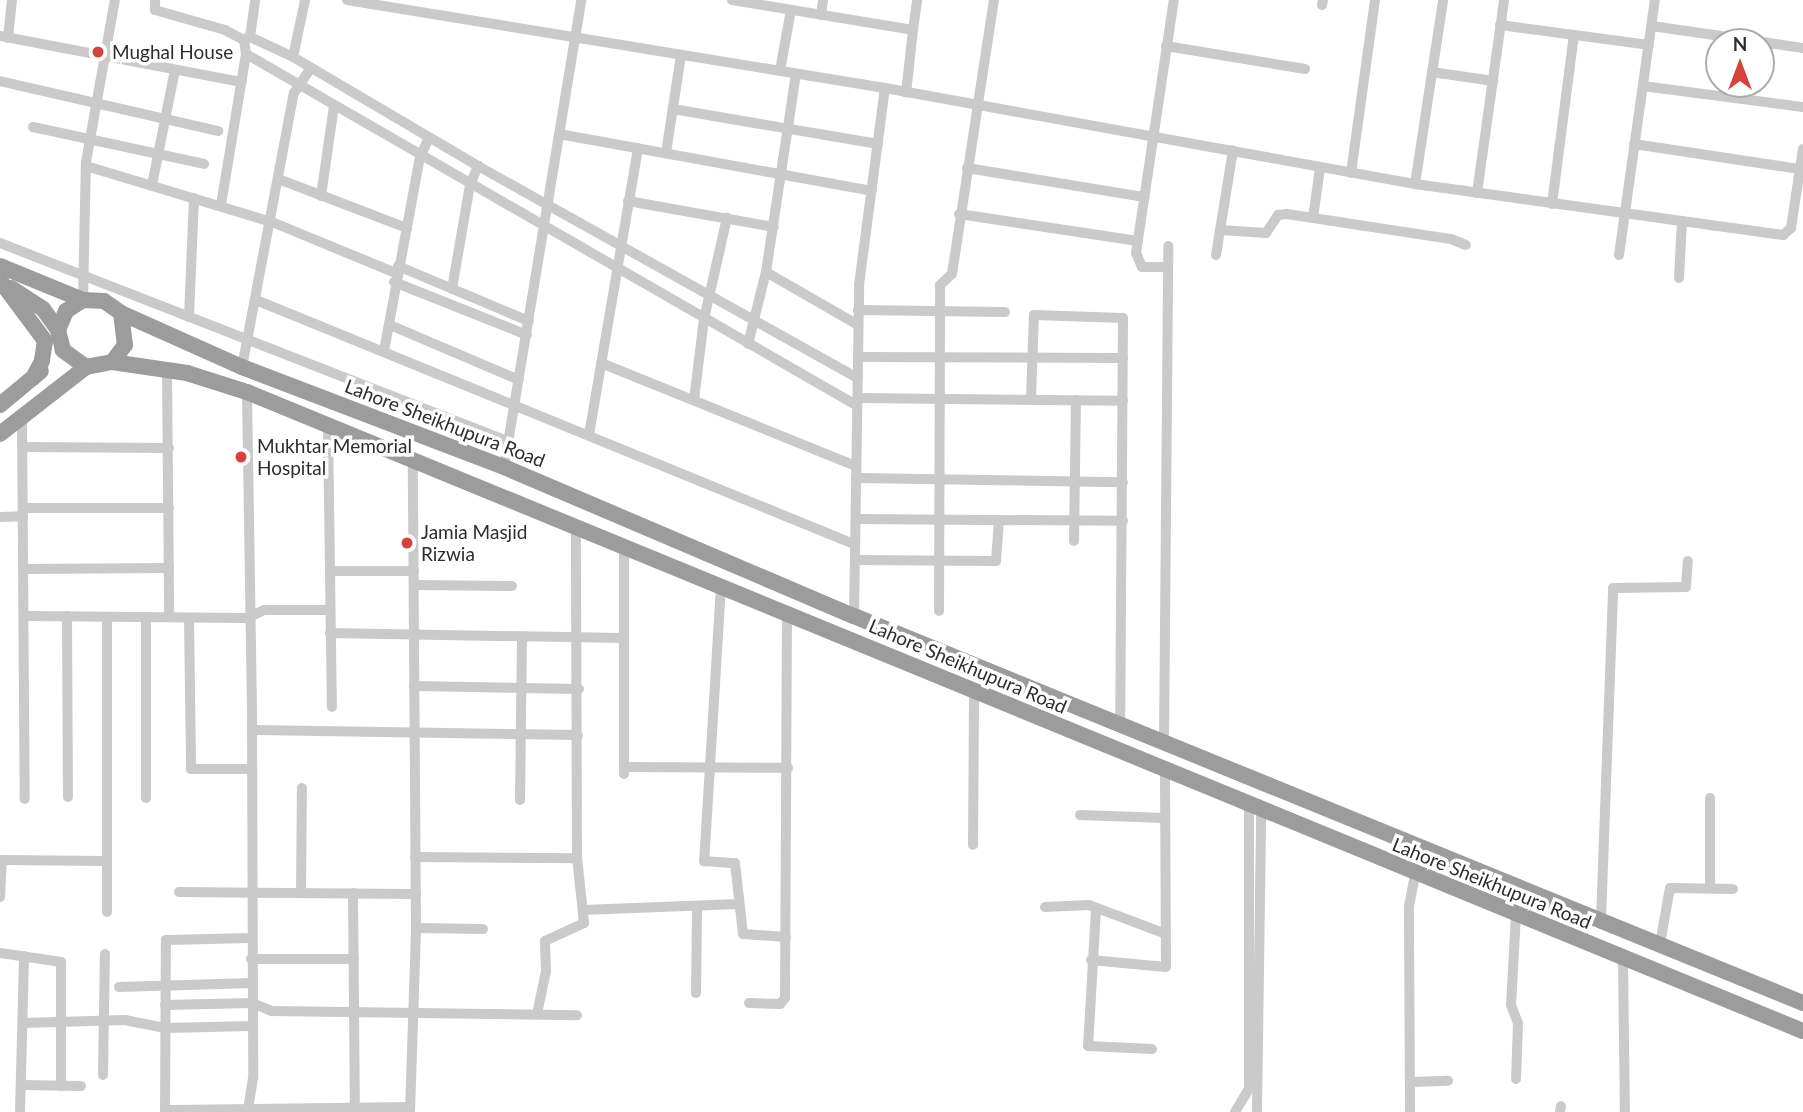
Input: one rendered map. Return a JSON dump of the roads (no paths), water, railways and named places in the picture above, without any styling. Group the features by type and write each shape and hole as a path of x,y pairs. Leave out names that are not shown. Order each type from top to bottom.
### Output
{"highway":[{"path":"0,266 83,300 104,301 121,313 125,345 112,362 86,367 0,434"},
{"path":"1,283 43,309 58,330 63,350 86,367"},
{"path":"1,283 45,341 43,361 33,378"},
{"path":"58,330 66,311 83,300"},
{"name":"Lahore Sheikhupura Road","path":"121,313 242,367 504,467 854,616 1803,1003"},
{"path":"0,405 63,350"},
{"name":"Lahore Sheikhupura Road","path":"112,362 167,369 247,392 1165,772 1803,1031"},
{"path":"1715,995 1724,972"}],"street":[{"path":"12,0 4,37 104,59 242,82"},
{"path":"83,300 86,166 115,0"},
{"path":"155,0 155,9 225,30 293,57 478,166 858,378"},
{"path":"220,205 255,0"},
{"path":"293,57 305,0"},
{"path":"347,0 396,3 573,37 1154,135 1415,184 1787,234 1803,149"},
{"path":"504,467 581,0"},
{"path":"732,0 913,30"},
{"path":"821,15 823,0"},
{"path":"906,93 917,0"},
{"path":"939,611 940,285 951,277 994,0"},
{"path":"1167,267 1142,267 1136,258 1174,0"},
{"path":"1351,173 1375,0"},
{"path":"1415,184 1443,0"},
{"path":"1477,193 1504,0"},
{"path":"1619,255 1655,0"},
{"path":"780,71 791,10"},
{"path":"1500,25 1649,45"},
{"path":"1652,26 1803,48"},
{"path":"1552,204 1574,35"},
{"path":"1166,46 1305,69"},
{"path":"246,54 420,157 618,266 748,344 856,402 941,398 1123,401"},
{"path":"666,153 681,55"},
{"path":"242,367 251,342 256,300 281,180 297,84 311,68"},
{"path":"152,185 175,70"},
{"path":"1432,72 1493,81"},
{"path":"748,344 774,227 796,74"},
{"path":"0,81 218,131"},
{"path":"1643,86 1803,107"},
{"path":"854,616 858,310 885,88"},
{"path":"321,197 334,106"},
{"path":"673,109 788,127 878,145"},
{"path":"33,127 205,164"},
{"path":"559,134 872,191"},
{"path":"384,351 396,274 420,157 429,138"},
{"path":"1634,145 1800,169"},
{"path":"589,435 638,148"},
{"path":"1216,255 1233,150"},
{"path":"86,166 272,222 396,274 527,335"},
{"path":"452,289 470,185 478,166"},
{"path":"967,168 1144,197"},
{"path":"1312,218 1320,168"},
{"path":"281,180 407,228"},
{"path":"189,317 194,198"},
{"path":"628,201 774,227"},
{"path":"959,214 1138,241"},
{"path":"1220,230 1260,234 1271,229 1280,214 1451,239 1466,245"},
{"path":"694,400 704,319 712,298 727,218"},
{"path":"1679,278 1682,221"},
{"path":"0,243 510,442"},
{"path":"1164,742 1168,246"},
{"path":"766,272 858,326"},
{"path":"396,274 452,289 529,321"},
{"path":"256,300 854,544"},
{"path":"858,310 1005,312"},
{"path":"1031,399 1033,316 1121,316 1123,520 1120,724"},
{"path":"390,325 519,380"},
{"path":"858,357 1123,358"},
{"path":"601,363 856,467"},
{"path":"167,369 169,617"},
{"path":"247,392 252,730 252,1026 248,1111"},
{"path":"1074,541 1076,400"},
{"path":"22,416 26,616 25,799"},
{"path":"328,427 331,707"},
{"path":"22,447 169,448"},
{"path":"251,938 169,938 165,986 165,1111 410,1110 411,1010 416,928 413,461"},
{"path":"856,478 1123,482"},
{"path":"0,517 23,512 169,508"},
{"path":"856,519 1123,520"},
{"path":"855,560 997,560 999,520"},
{"path":"537,1014 545,971 545,940 583,926 577,858 579,689 576,527"},
{"path":"624,546 624,771 788,768"},
{"path":"1601,920 1613,588 1686,587 1688,561"},
{"path":"24,569 169,568"},
{"path":"330,571 414,571"},
{"path":"414,585 512,586"},
{"path":"721,586 704,861 735,863 743,934 786,937"},
{"path":"26,616 251,617 264,610 330,610"},
{"path":"749,1003 784,1002 788,768 787,614"},
{"path":"67,617 68,797"},
{"path":"107,617 107,912"},
{"path":"146,617 146,798"},
{"path":"189,618 191,769 251,769"},
{"path":"330,633 623,638"},
{"path":"520,800 522,637"},
{"path":"414,686 579,689"},
{"path":"973,845 974,691"},
{"path":"252,730 578,735"},
{"path":"1091,960 1165,968 1165,772"},
{"path":"301,893 302,788"},
{"path":"1710,798 1710,888"},
{"path":"1255,808 1257,1112"},
{"path":"1235,1112 1248,1088 1255,808"},
{"path":"1080,816 1165,818"},
{"path":"415,857 577,858"},
{"path":"0,897 1,860 106,861"},
{"path":"1410,1112 1409,906 1415,874"},
{"path":"1660,944 1670,888 1733,888"},
{"path":"179,892 416,894"},
{"path":"353,893 355,1111"},
{"path":"583,910 738,904"},
{"path":"1045,907 1087,905 1167,934"},
{"path":"696,906 696,993"},
{"path":"1096,909 1088,1048 1152,1049"},
{"path":"1516,914 1511,1005 1518,1023 1516,1079"},
{"path":"416,928 483,929"},
{"path":"0,953 61,962 61,1086"},
{"path":"103,1075 105,954"},
{"path":"20,1112 24,956"},
{"path":"251,959 354,959"},
{"path":"1623,959 1625,1112"},
{"path":"119,987 251,983"},
{"path":"165,1005 252,1003 272,1011 411,1010 577,1014"},
{"path":"23,1023 138,1021 165,1028 252,1026"},
{"path":"1409,1082 1448,1081"},
{"path":"22,1085 81,1086"},
{"path":"1249,1112 1257,1098"}],"place":[{"name":"Mughal House","path":"98,52"},
{"name":"Mukhtar Memorial Hospital","path":"241,457"},
{"name":"Jamia Masjid Rizwia","path":"407,543"}]}
